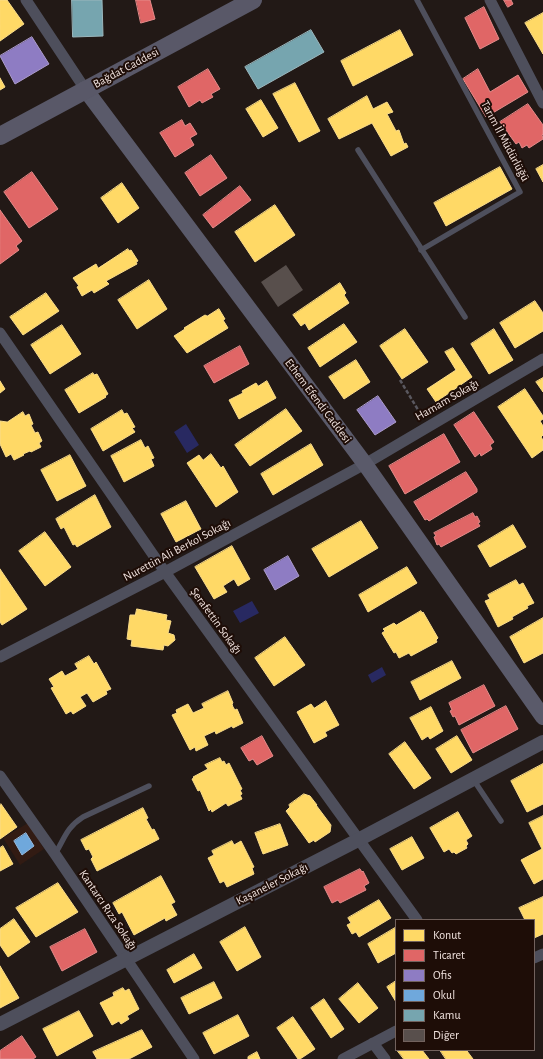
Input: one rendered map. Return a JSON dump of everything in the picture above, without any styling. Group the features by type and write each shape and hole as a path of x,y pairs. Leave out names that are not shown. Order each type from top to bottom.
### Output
{"main road":[{"name":"Bağdat Caddesi","path":"0,136 253,0"},
{"name":"Ethem Efendi Caddesi","path":"85,89 365,464 543,717"}],"street":[{"path":"26,0 85,89"},
{"path":"490,0 539,87 543,103"},
{"name":"Şerafettin Sokağı","path":"0,333 165,572 416,919"},
{"name":"Hamam Sokağı","path":"365,464 543,359"},
{"name":"Nurettin Ali Berkol Sokağı","path":"0,657 165,572 365,464"},
{"name":"Kaşaneler Sokağı","path":"0,1024 358,840 543,742"},
{"name":"Kantarcı Rıza Sokağı","path":"0,776 55,854 194,1059"},
{"path":"343,1059 395,1032"},
{"path":"373,1043 385,1059"}],"lane":[{"name":"Tarım İl Müdürlüğü","path":"417,0 520,192 421,250"},
{"path":"358,150 465,317"},
{"path":"473,779 500,821"},
{"path":"55,854 68,829 75,822 149,786"}],"path":[{"path":"400,380 428,427"}],"shaded area":[{"path":"186,424 199,445 187,453 174,432"},
{"path":"252,601 259,613 240,623 233,611"},
{"path":"382,667 386,675 372,683 368,675"},
{"path":"28,823 44,849 20,865 3,838"}],"building: Konut":[{"path":"0,0 7,0 24,24 0,41"},
{"path":"543,13 543,54 525,23"},
{"path":"400,30 413,55 353,86 341,61"},
{"path":"0,78 5,87 0,90"},
{"path":"295,83 320,131 299,142 273,94"},
{"path":"367,96 373,109 387,102 393,112 387,114 396,131 399,130 404,144 406,143 408,147 391,156 372,123 339,139 328,119"},
{"path":"261,100 278,128 263,137 246,109"},
{"path":"543,165 543,182 536,169"},
{"path":"500,167 512,189 446,226 434,203"},
{"path":"122,183 139,208 118,223 101,198"},
{"path":"275,205 295,235 255,262 235,232"},
{"path":"128,249 129,251 131,250 138,261 136,262 137,264 106,281 109,284 94,293 92,290 82,296 77,287 79,286 73,278 96,264 98,268"},
{"path":"149,280 167,309 137,329 118,300"},
{"path":"340,283 346,293 344,295 349,303 309,330 305,323 301,326 293,315"},
{"path":"46,293 59,311 23,335 10,317"},
{"path":"535,301 543,313 543,331 515,348 500,323"},
{"path":"219,309 228,328 187,353 174,336 205,315 207,316"},
{"path":"344,324 357,342 320,367 308,348"},
{"path":"62,325 81,354 50,374 31,345"},
{"path":"405,329 428,362 402,379 380,346"},
{"path":"494,329 513,360 489,374 471,344"},
{"path":"453,348 472,377 436,402 427,389 456,370 445,352"},
{"path":"356,360 370,382 344,399 329,377"},
{"path":"93,373 94,375 97,374 108,394 105,396 106,397 79,413 65,390"},
{"path":"543,378 543,392 536,382"},
{"path":"0,381 5,389 0,393"},
{"path":"267,381 276,398 239,419 229,400 243,393 242,391 256,383 258,386"},
{"path":"525,389 543,416 543,419 540,421 543,426 543,435 541,437 543,440 543,450 532,458 498,407"},
{"path":"286,409 302,431 250,466 235,445"},
{"path":"122,410 124,414 127,413 135,427 132,428 135,432 103,451 91,429"},
{"path":"23,412 25,416 29,414 33,424 31,425 35,433 38,432 42,441 39,443 41,447 23,454 24,455 14,460 11,454 6,457 0,444 0,421 7,422"},
{"path":"141,440 145,448 148,446 154,458 151,459 154,466 124,482 111,456"},
{"path":"311,444 323,465 273,495 261,474"},
{"path":"211,454 221,468 223,466 238,492 216,507 187,463 199,455 203,460"},
{"path":"70,455 86,486 57,501 41,470"},
{"path":"95,495 111,527 77,547 75,544 73,545 64,527 61,529 56,519"},
{"path":"186,501 201,529 176,542 161,514"},
{"path":"361,521 378,548 329,577 312,549"},
{"path":"513,525 526,547 490,567 478,546"},
{"path":"45,532 71,567 45,586 19,551"},
{"path":"232,546 250,579 238,586 234,579 223,586 227,592 214,599 195,567"},
{"path":"407,567 417,583 368,612 359,595"},
{"path":"0,569 27,609 2,625 0,622"},
{"path":"516,580 519,585 523,583 534,603 527,606 528,608 512,617 513,619 498,627 485,601 490,599 488,595"},
{"path":"137,609 167,615 166,620 171,621 168,633 174,635 175,640 168,646 164,645 163,650 131,646 132,640 127,639 130,615 135,615"},
{"path":"421,611 438,638 436,640 437,642 411,656 409,653 399,658 396,652 394,653 382,633 385,631 383,629 394,623 396,625"},
{"path":"543,618 543,653 524,663 510,637"},
{"path":"285,637 305,665 274,686 255,658"},
{"path":"89,656 94,664 96,662 111,689 106,691 107,694 93,702 87,693 80,697 86,706 73,714 71,711 66,714 51,688 54,687 49,679 62,671 65,676 78,669 75,664"},
{"path":"452,661 461,678 420,700 411,682"},
{"path":"228,691 233,707 235,710 237,709 243,723 233,728 232,726 216,734 215,731 204,736 208,745 196,751 195,747 190,750 172,715 177,713 176,710 188,704 193,713 204,708 202,704"},
{"path":"326,701 339,725 325,732 327,736 314,743 297,712 311,704 314,708"},
{"path":"431,707 443,731 430,739 428,736 422,740 410,718"},
{"path":"457,736 472,760 451,773 436,749"},
{"path":"405,742 431,778 414,789 389,754"},
{"path":"220,758 226,765 229,763 242,789 240,790 242,794 240,795 242,799 228,806 226,803 212,812 211,809 209,811 200,790 198,791 192,779 208,769 205,765"},
{"path":"543,764 543,804 527,812 511,781"},
{"path":"304,794 310,796 331,825 330,832 315,842 314,840 309,843 286,811 290,807 289,805"},
{"path":"1,804 17,827 0,839 0,805"},
{"path":"143,808 148,818 146,819 152,830 154,829 159,839 97,871 91,859 93,857 89,849 86,850 81,840"},
{"path":"458,812 472,836 466,840 468,844 466,846 467,848 456,854 454,852 452,853 449,849 444,852 430,828"},
{"path":"543,816 543,879 534,884 521,860 542,849 529,823"},
{"path":"280,824 288,845 263,854 255,833"},
{"path":"412,837 424,858 402,870 390,849"},
{"path":"232,841 234,845 241,841 254,867 252,868 254,874 227,887 224,881 220,883 208,858 214,855 212,851"},
{"path":"3,846 13,864 0,871 0,848"},
{"path":"161,876 175,902 171,904 177,915 166,921 165,918 134,935 122,912 119,914 113,903"},
{"path":"58,883 78,912 36,937 16,908"},
{"path":"543,897 543,934 535,938 535,919 524,919 519,908"},
{"path":"379,900 391,918 359,937 356,932 352,934 347,925 351,923 348,918"},
{"path":"14,919 30,942 8,957 0,945 0,929"},
{"path":"245,927 261,957 237,971 220,942"},
{"path":"395,928 395,954 378,963 368,944"},
{"path":"194,954 202,968 174,983 167,970"},
{"path":"0,966 19,998 0,1008"},
{"path":"214,982 222,998 189,1014 181,998"},
{"path":"395,982 395,1000 387,987"},
{"path":"358,983 378,1008 359,1023 339,999"},
{"path":"123,988 125,991 129,989 139,1009 127,1016 129,1019 121,1024 119,1021 112,1025 100,1003 114,996 113,993"},
{"path":"324,999 344,1029 331,1038 311,1008"},
{"path":"79,1011 93,1036 57,1056 43,1029"},
{"path":"238,1015 249,1036 214,1054 203,1033"},
{"path":"293,1017 315,1049 300,1059 298,1059 277,1028"},
{"path":"142,1030 152,1047 129,1059 97,1059 93,1052"},
{"path":"398,1051 423,1051 429,1059 404,1059"},
{"path":"441,1051 467,1051 473,1059 446,1059"},
{"path":"257,1052 260,1059 248,1059 248,1057"}],"building: Ticaret":[{"path":"136,0 150,0 155,19 141,23"},
{"path":"504,0 511,0 513,4 508,7"},
{"path":"484,7 499,39 480,49 465,18"},
{"path":"208,69 220,89 211,94 213,97 202,103 200,100 189,107 178,87"},
{"path":"478,69 490,92 518,75 528,92 486,117 463,79"},
{"path":"528,104 543,125 543,139 529,148 527,145 522,148 519,142 516,144 500,122"},
{"path":"182,120 185,126 190,123 197,134 190,138 194,145 175,157 160,133"},
{"path":"211,155 227,178 200,196 185,173"},
{"path":"32,172 58,209 29,228 4,192"},
{"path":"240,186 251,200 213,228 203,215"},
{"path":"0,210 22,241 16,246 19,250 0,264"},
{"path":"240,346 249,364 214,383 204,366"},
{"path":"474,412 494,442 490,445 492,449 481,456 480,453 475,457 454,425"},
{"path":"444,434 460,462 405,494 389,466"},
{"path":"466,472 477,489 477,492 429,521 427,519 425,520 414,502"},
{"path":"473,513 475,517 477,516 480,526 441,547 439,544 437,545 434,537 436,536 434,533"},
{"path":"484,685 495,706 459,725 455,716 453,717 450,711 452,710 449,703"},
{"path":"506,706 518,729 473,753 461,730"},
{"path":"262,736 273,756 257,765 253,759 249,761 241,748"},
{"path":"360,869 362,872 363,871 369,883 364,886 366,890 340,903 338,900 332,903 324,887"},
{"path":"85,929 97,952 62,971 50,947"},
{"path":"22,1036 36,1057 33,1059 0,1059 0,1051"}],"building: Ofis":[{"path":"32,37 49,64 15,84 0,56"},
{"path":"378,396 396,422 375,435 357,410"},
{"path":"288,556 299,576 275,590 264,570"}],"building: Okul":[{"path":"26,833 34,846 22,855 14,841"}],"building: Kamu":[{"path":"72,0 102,0 103,36 73,37"},
{"path":"311,30 324,52 258,89 245,67"}],"building: Diğer":[{"path":"286,265 303,290 278,307 261,282"}]}
